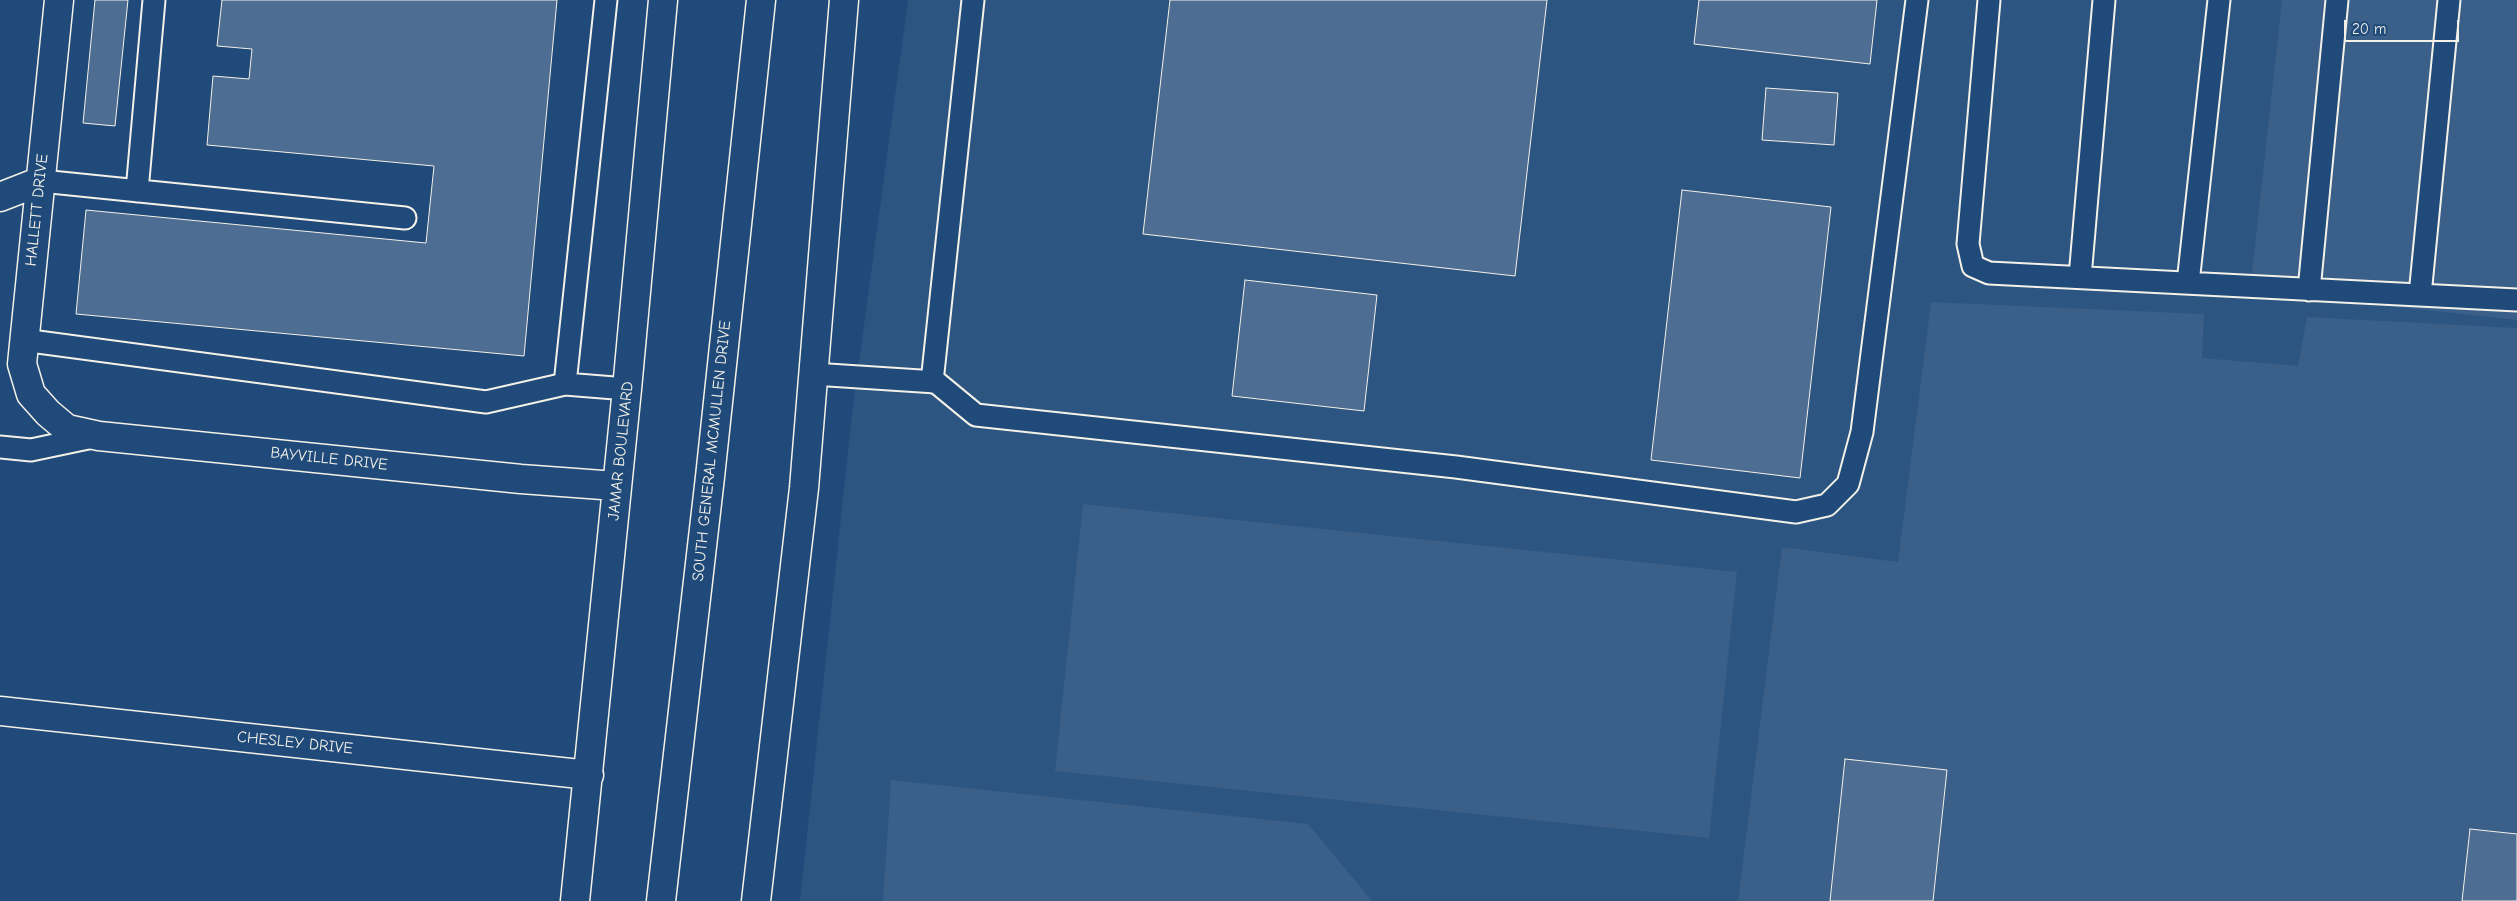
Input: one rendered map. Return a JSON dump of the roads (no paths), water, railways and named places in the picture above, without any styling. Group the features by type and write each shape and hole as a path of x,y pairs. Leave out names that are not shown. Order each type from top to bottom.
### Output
{"street":[{"name":"HALLETT DRIVE","path":"48,413 31,394 22,364 59,0"},
{"name":"JAMAR BOULEVARD","path":"575,901 627,389 663,0"},
{"name":"SOUTH GENERAL MCMULLEN DRIVE","path":"661,901 711,467 761,0"},
{"path":"756,901 804,488 844,0"},
{"path":"0,198 41,181"},
{"name":"BAYVILLE DRIVE","path":"48,413 67,429 99,436 616,486"},
{"name":"CHESLEY DRIVE","path":"0,711 589,775"}],"lane":[{"path":"136,191 154,0"},
{"path":"565,384 606,0"},
{"path":"932,382 973,0"},
{"path":"813,374 936,382 976,415 1456,467 1796,512 1827,506 1848,484 1862,432 1917,0"},
{"path":"1989,0 1968,244 1974,266 1989,273 2517,300"},
{"path":"2080,278 2104,0"},
{"path":"2188,283 2218,0"},
{"path":"2309,290 2337,0"},
{"path":"2420,295 2449,0"},
{"path":"41,181 405,218"},
{"path":"23,340 486,402 565,384 627,389"},
{"path":"0,447 31,450 99,436"}]}
